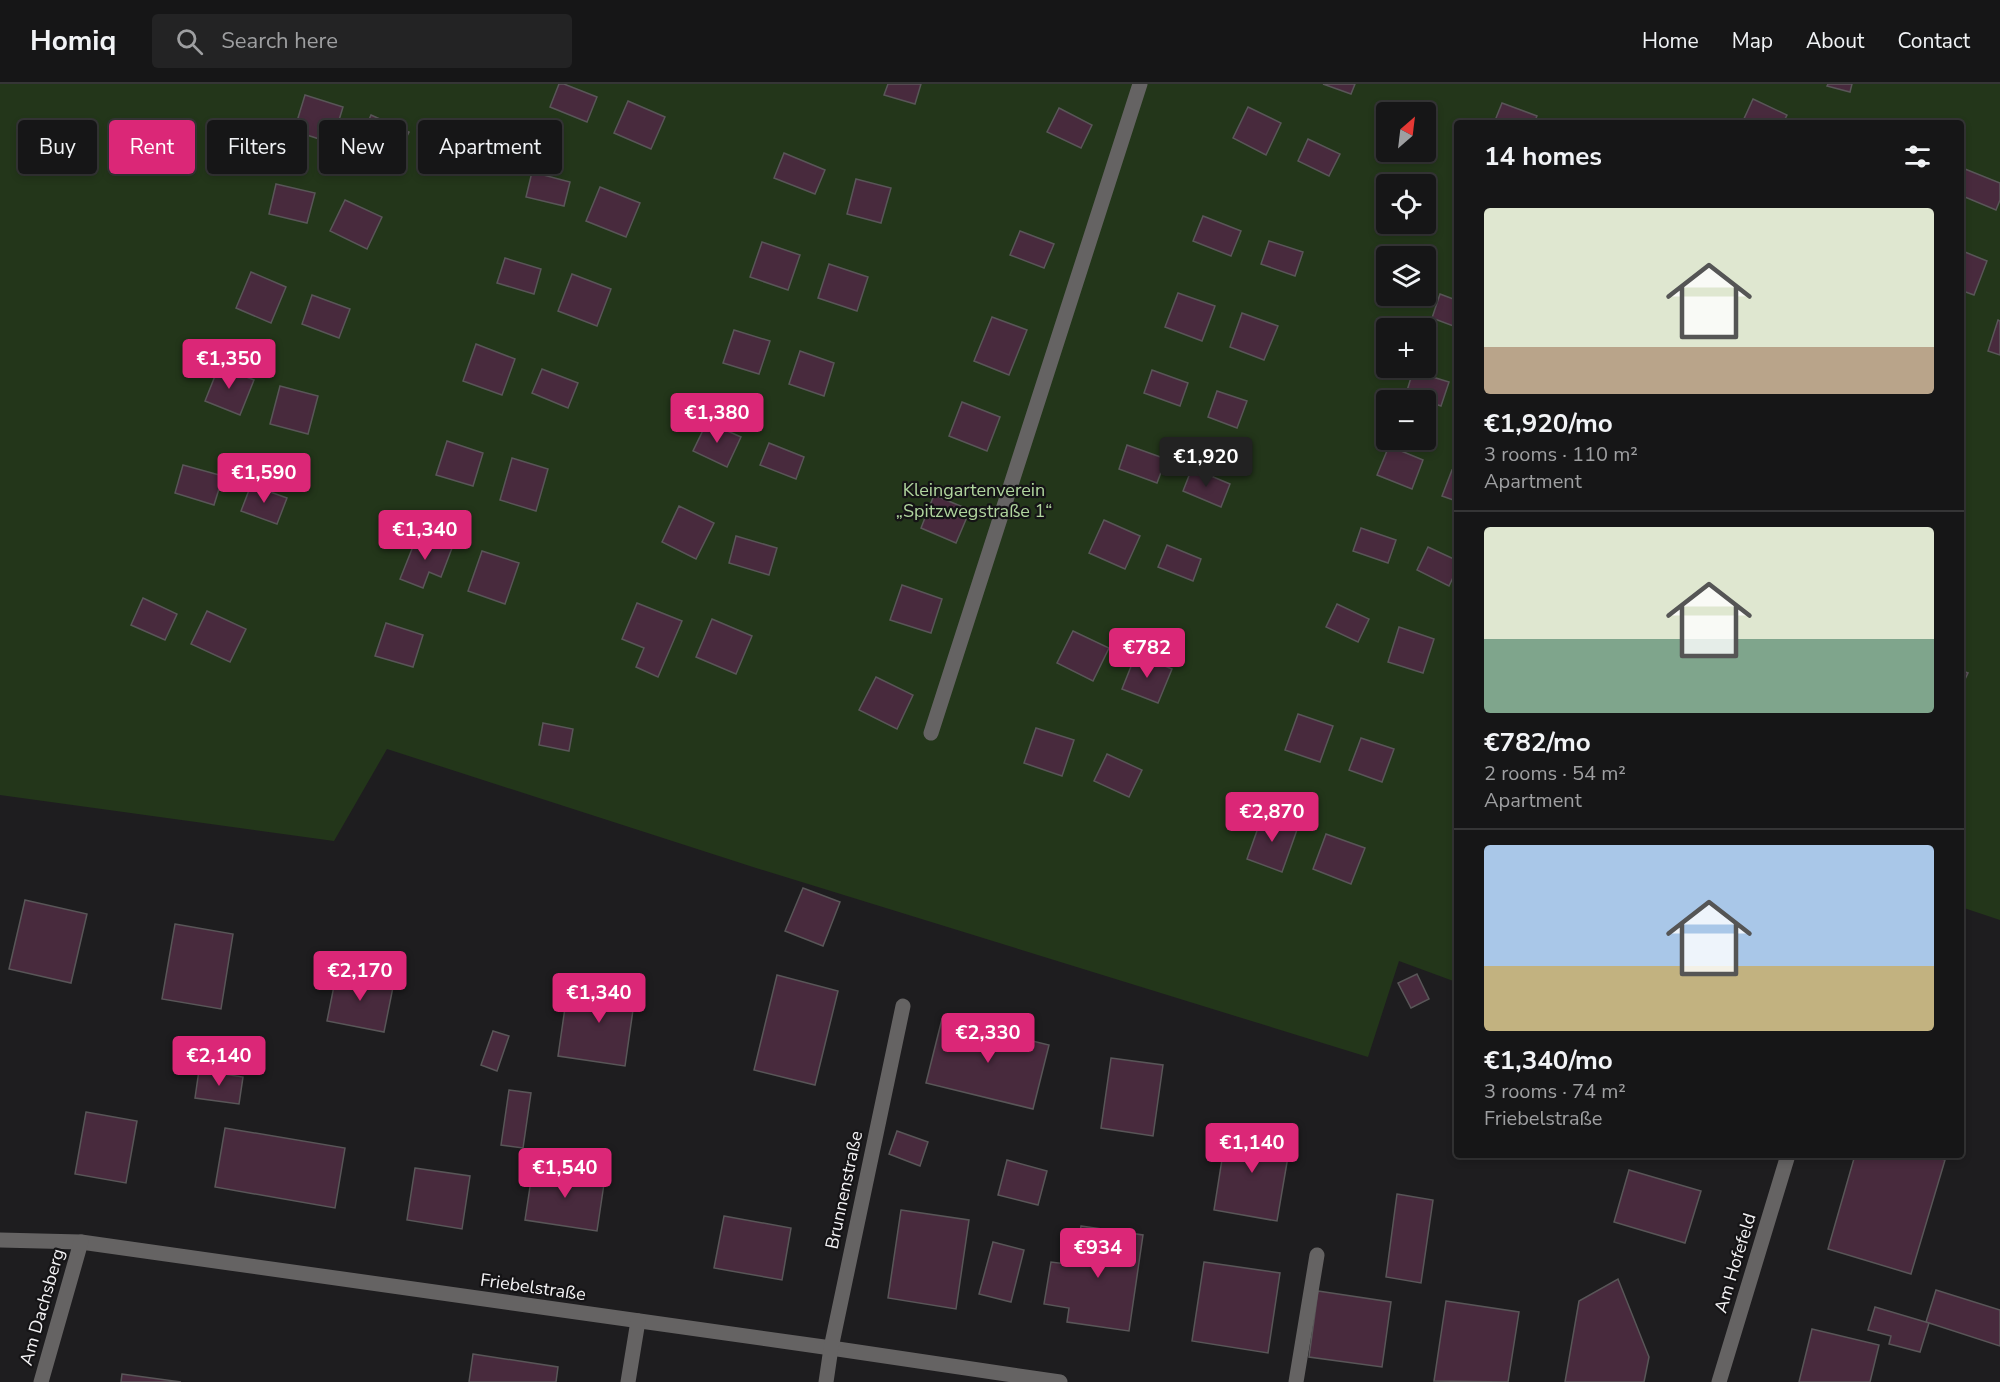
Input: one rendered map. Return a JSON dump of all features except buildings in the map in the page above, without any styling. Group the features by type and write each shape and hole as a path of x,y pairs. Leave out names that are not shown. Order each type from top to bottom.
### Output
{"street":[{"path":"931,733 1140,84"},
{"name":"Brunnenstraße","path":"826,1382 831,1348 903,1006"},
{"name":"Am Hofefeld","path":"1719,1382 1787,1158"},
{"name":"Friebelstraße","path":"0,1240 81,1242 1060,1382"},
{"name":"Am Dachsberg","path":"41,1382 81,1242"},
{"path":"1296,1382 1317,1255"},
{"path":"627,1382 638,1321"}],"green space":[{"name":"Kleingartenverein „Spitzwegstraße 1“","path":"0,84 2000,84 2000,920 1964,908 1964,120 1454,120 1454,981 1399,961 1368,1057 753,867 387,749 334,841 0,795"}]}
